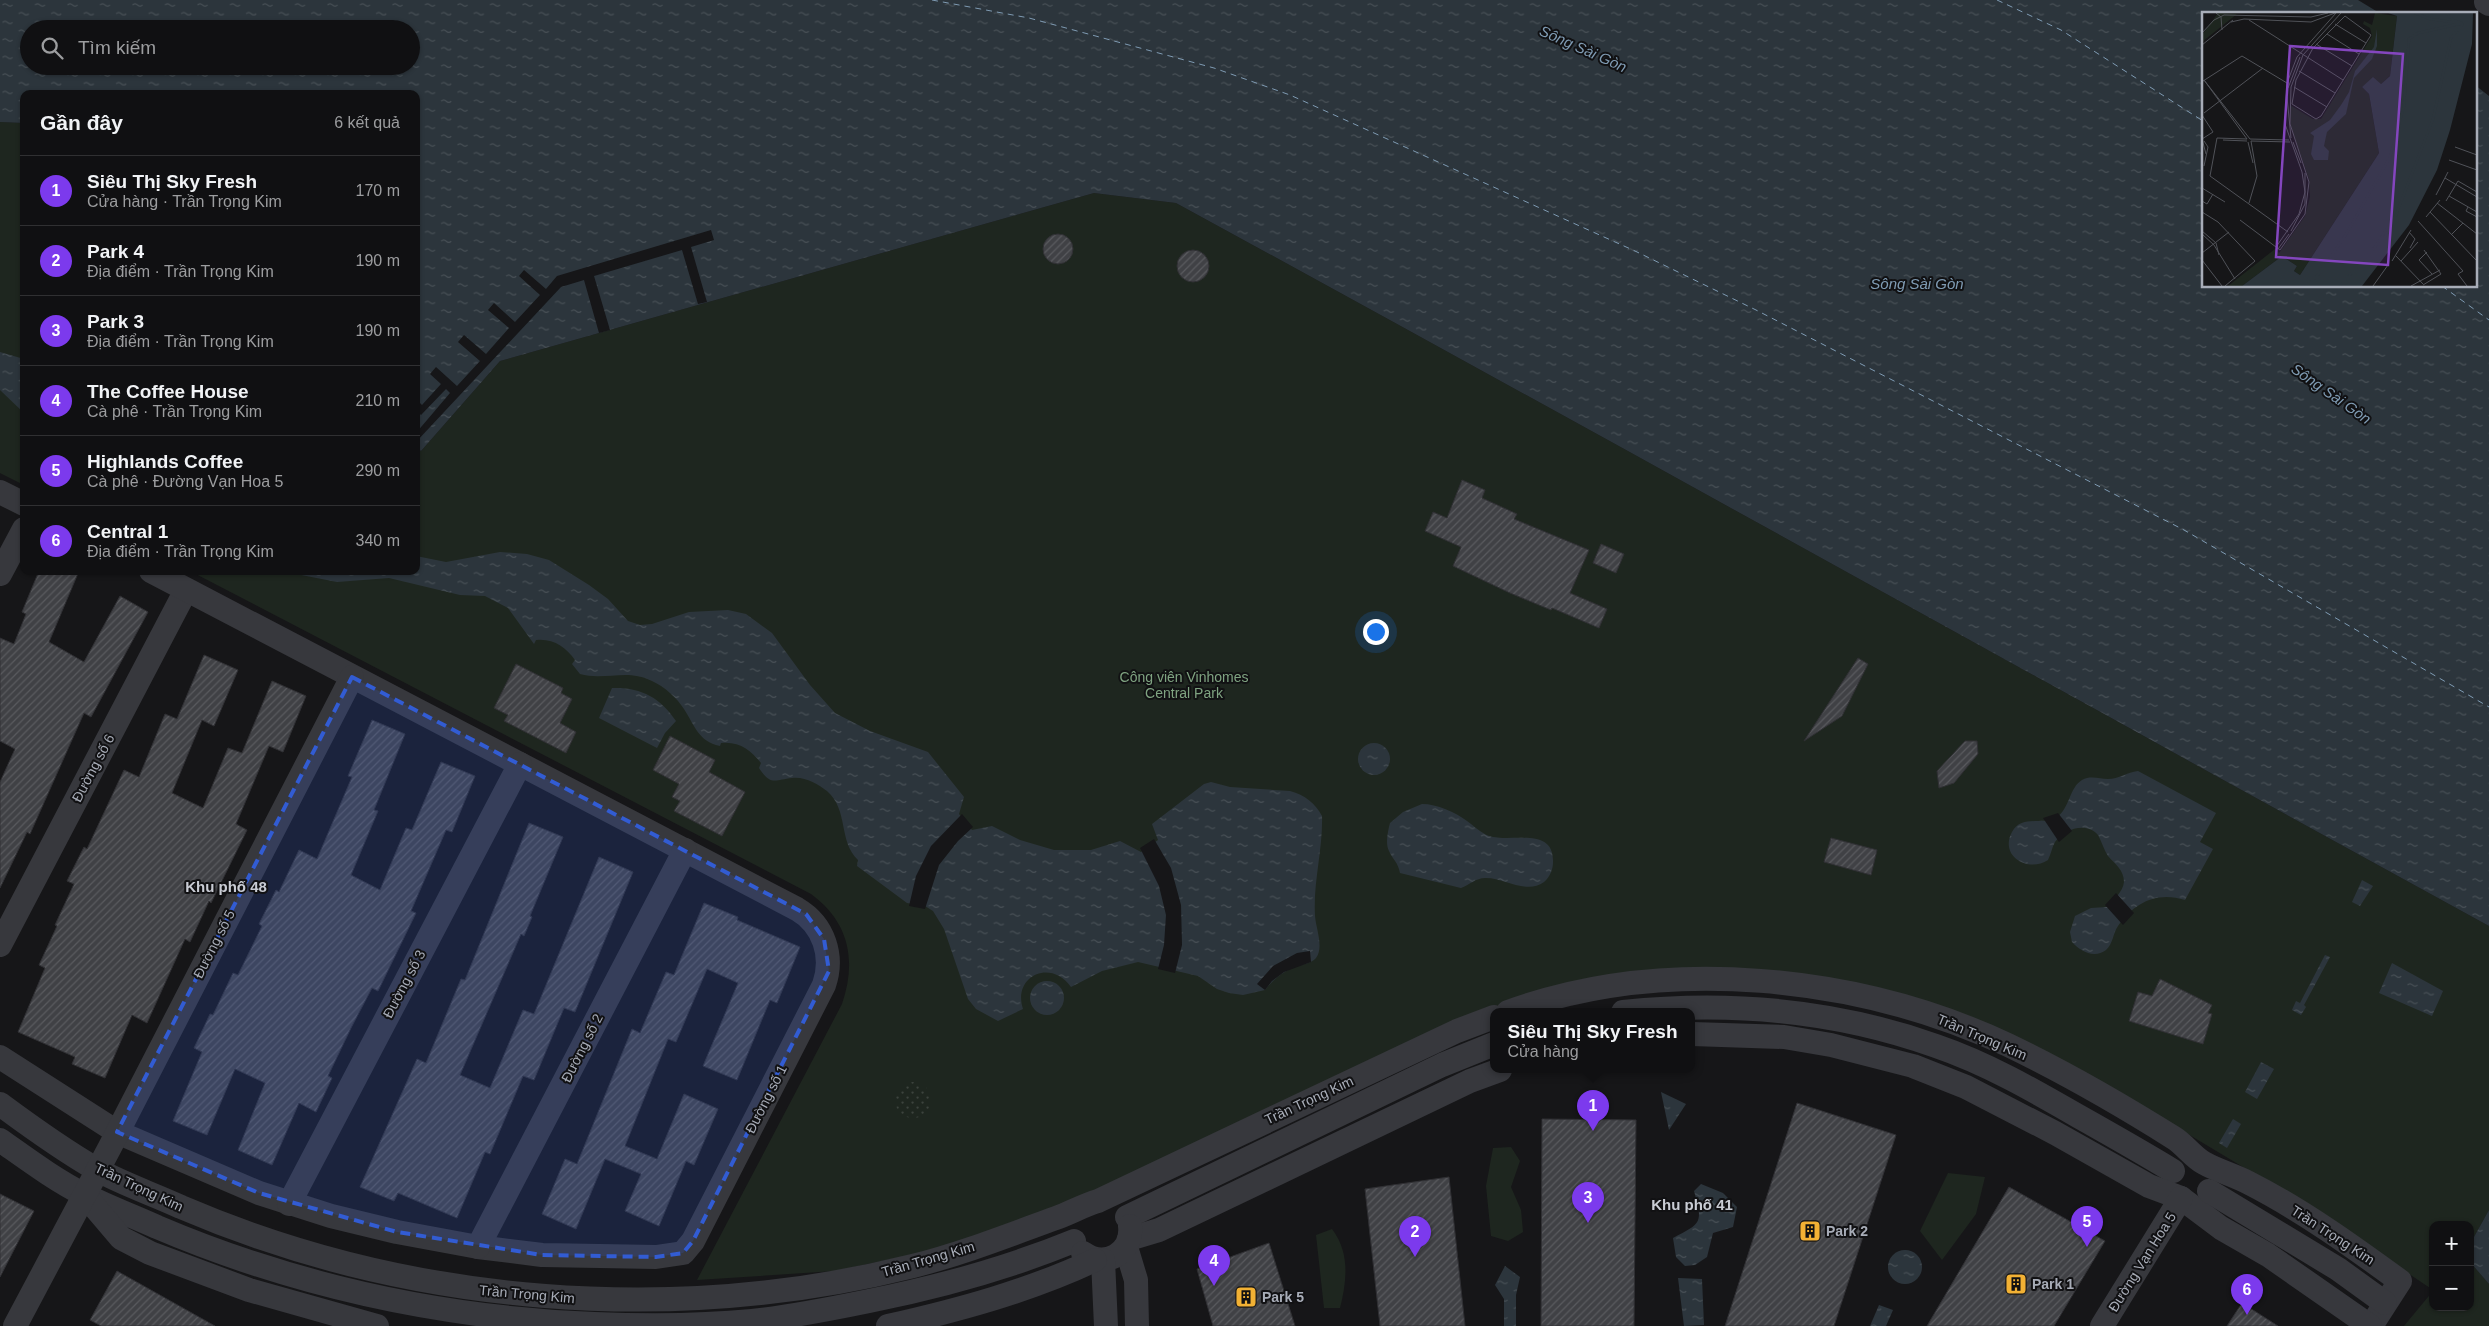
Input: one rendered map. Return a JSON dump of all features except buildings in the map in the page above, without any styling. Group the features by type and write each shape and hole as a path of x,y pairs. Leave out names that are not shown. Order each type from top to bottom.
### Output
{"street":[{"path":"0,492 20,502"},
{"path":"0,574 20,536"},
{"path":"158,575 685,850"},
{"name":"Đường số 6","path":"0,945 186,590"},
{"name":"Đường số 5","path":"15,1326 98,1170 352,677"},
{"name":"Đường số 3","path":"289,1204 520,764"},
{"name":"Đường số 1","path":"478,1247 542,1255 656,1257 683,1253 693,1241 824,986 829,971 824,939 806,914 685,850"},
{"name":"Đường số 2","path":"478,1247 685,850"},
{"name":"Trần Trọng Kim","path":"1523,1008 1576,994 1636,984 1732,980 1806,985 1874,998 1954,1022 2009,1046 2177,1140 2202,1163 2248,1182 2296,1211 2400,1281 2385,1303 2338,1269 2209,1191"},
{"name":"Trần Trọng Kim","path":"1662,1008 1729,1007 1788,1010 1843,1020 1937,1046 2024,1085 2173,1171"},
{"name":"Trần Trọng Kim","path":"0,1104 98,1170 227,1226 367,1269 482,1290 547,1297 606,1300 714,1297 782,1291 846,1280 930,1261 1090,1205 1457,1031 1490,1019"},
{"path":"1695,1034 1784,1037 1831,1045 1913,1066 1966,1087 2149,1186 2181,1198 2199,1199 2209,1191 2212,1179 2207,1167 2202,1163 2189,1160 2177,1165 2173,1171 2171,1183 2181,1198 2220,1228 2268,1256 2371,1326 2385,1303"},
{"name":"Trần Trọng Kim","path":"888,1326 1005,1295 1099,1260 1112,1258 1128,1234 1442,1064 1490,1046"},
{"path":"0,1057 117,1132 259,1193 289,1204 397,1232 478,1247"},
{"name":"Trần Trọng Kim","path":"1128,1234 1159,1230 1470,1081 1492,1073"},
{"name":"Trần Trọng Kim","path":"0,1140 84,1195 190,1241 294,1277 417,1307 487,1317 565,1323 700,1325 754,1321 818,1311 942,1285 1030,1258 1074,1241"},
{"name":"Trần Trọng Kim","path":"84,1195 121,1238 150,1253 249,1290 377,1326"},
{"name":"Đường Vạn Hoa 5","path":"2102,1326 2181,1198"},
{"path":"1106,1326 1099,1260 1082,1253 1074,1241 1073,1224 1090,1205 1115,1205 1128,1234 1136,1280 1138,1326"}],"highlighted area":[{"path":"352,677 806,914 824,939 829,971 693,1241 683,1253 656,1257 542,1255 397,1232 259,1193 117,1132"}],"green space":[{"path":"0,122 20,123 20,483 0,473"},
{"name":"Công viên Vinhomes Central Park","path":"1094,193 1176,203 2489,926 2489,1210 2474,1237 2474,1221 2429,1221 2429,1287 2308,1206 2183,1131 1869,988 1544,993 1486,1009 1083,1198 948,1247 835,1271 697,1280 842,1004 847,988 849,957 846,943 834,917 811,894 198,575 420,575 421,451 500,361"},
{"path":"913,1082 920,1083 926,1087 930,1093 930,1107 926,1113 920,1117 913,1118 906,1117 900,1113 896,1107 895,1100 896,1093 900,1087 906,1083"},
{"path":"1511,1147 1520,1161 1511,1187 1521,1210 1523,1232 1508,1241 1491,1236 1486,1186 1493,1148"},
{"path":"1948,1173 1985,1177 1976,1214 1942,1260 1920,1231"},
{"path":"1332,1229 1338,1238 1344,1257 1344,1287 1340,1308 1324,1308 1316,1235"},
{"path":"2474,1267 2489,1284 2489,1326 2404,1326 2429,1296 2429,1311 2474,1311"}],"water":[{"name":"Sông Sài Gòn","path":"0,0 2358,0 2378,12 2202,12 2202,288 2476,288 2476,86 2489,96 2489,926 1176,203 1094,193 500,361 421,451 420,90 20,90 20,123 0,122"},
{"path":"0,352 20,358 20,409 0,390"},
{"path":"500,552 527,554 549,560 608,599 628,621 640,625 652,624 689,612 728,610 746,614 772,633 810,685 835,713 870,731 928,752 964,797 959,814 972,830 992,826 1020,840 1054,850 1091,850 1120,841 1141,852 1158,840 1152,824 1204,784 1211,782 1230,787 1290,791 1305,797 1313,803 1322,816 1315,903 1319,943 1318,954 1311,962 1290,969 1282,974 1265,990 1243,995 1217,989 1198,976 1138,962 1102,971 1071,987 1063,978 1054,974 1044,973 1035,975 1028,980 1023,988 1021,997 1023,1009 998,1021 976,1009 968,999 944,929 933,911 925,906 907,903 857,866 858,860 848,844 841,816 834,799 827,791 815,783 801,778 770,780 759,768 761,763 744,747 733,743 721,743 720,746 702,737 678,701 662,686 652,681 634,675 589,676 580,674 572,664 575,660 563,647 548,640 536,640 534,644 508,608 485,596 460,595 389,578 337,582 301,575 420,575 420,557 446,562"},
{"path":"612,688 632,689 648,695 663,706 676,721 665,733 657,748 599,718"},
{"path":"1374,743 1380,744 1385,748 1389,753 1389,765 1385,770 1380,774 1374,775 1368,774 1363,770 1359,765 1358,759 1359,753 1363,748 1368,744"},
{"path":"2138,771 2216,813 2200,842 2213,849 2185,900 2165,897 2156,898 2139,905 2118,926 2106,950 2097,954 2088,953 2072,942 2070,932 2075,916 2091,908 2107,907 2120,892 2124,882 2121,871 2108,856 2098,835 2088,828 2069,830 2055,842 2048,860 2040,864 2024,863 2018,860 2012,855 2009,841 2012,832 2021,823 2045,821 2057,817 2065,809 2074,788 2082,780 2092,777 2112,779"},
{"path":"1422,804 1434,805 1451,812 1489,836 1498,838 1530,838 1547,844 1551,851 1552,870 1544,882 1530,887 1492,878 1482,878 1461,888 1400,873 1387,844 1390,823 1403,812"},
{"path":"2362,880 2373,886 2360,906 2352,902"},
{"path":"2325,955 2330,957 2304,1005 2306,1007 2301,1015 2292,1010 2296,1001 2300,1003"},
{"path":"2392,963 2443,991 2432,1016 2379,993"},
{"path":"1047,981 1059,986 1064,998 1059,1010 1047,1015 1035,1010 1030,998 1035,986"},
{"path":"2261,1062 2274,1069 2257,1099 2245,1092"},
{"path":"1661,1092 1686,1104 1669,1130"},
{"path":"2233,1119 2241,1124 2227,1148 2219,1143"},
{"path":"1701,1184 1723,1193 1737,1207 1733,1227 1713,1233 1707,1257 1695,1265 1685,1266 1676,1257 1673,1238 1690,1229 1698,1221 1699,1210 1694,1191"},
{"path":"2489,1210 2489,1284 2474,1267 2474,1237"},
{"path":"1905,1250 1917,1255 1922,1267 1917,1279 1905,1284 1893,1279 1888,1267 1893,1255"},
{"path":"1505,1266 1520,1277 1516,1295 1516,1326 1504,1326 1504,1299 1495,1285"},
{"path":"1678,1278 1702,1279 1704,1325 1684,1326"},
{"path":"1879,1305 1893,1310 1886,1326 1870,1326"}],"pier":[{"path":"711,230 714,240 691,247 707,302 698,304 682,250 594,276 610,330 599,333 584,280 561,287 420,438 420,428 450,393 446,389 421,415 420,403 422,405 441,384 430,374 436,367 457,386 480,361 458,342 464,335 486,354 509,328 488,310 494,303 515,322 540,295 519,276 524,270 546,289 557,276"},
{"path":"2058,813 2072,831 2059,842 2043,818"},
{"path":"962,814 973,827 958,841 939,865 925,909 909,906 916,876 931,846"},
{"path":"1154,839 1171,868 1181,905 1182,945 1175,973 1158,969 1164,945 1166,915 1159,886 1140,848"},
{"path":"2116,893 2134,913 2123,925 2105,905"},
{"path":"1310,951 1311,962 1284,972 1272,981 1265,990 1257,984 1273,966 1297,953"}],"ferry route":[{"path":"932,0 1029,18 1214,68 1290,95 1635,251 1756,310 2184,530 2489,707"},
{"path":"1997,0 2061,30 2202,120"},
{"path":"2445,288 2489,320"}],"place":[{"name":"Siêu Thị Sky Fresh","path":"1593,1131"},
{"name":"Park 3","path":"1588,1223"},
{"name":"Park 2","path":"1810,1231"},
{"name":"Highlands Coffee","path":"2087,1247"},
{"name":"Park 4","path":"1415,1257"},
{"name":"Park 1","path":"2016,1284"},
{"name":"The Coffee House","path":"1214,1286"},
{"name":"Park 5","path":"1246,1297"},
{"name":"Central 1","path":"2247,1315"}],"district":[{"name":"Khu phố 48","path":"226,887"},
{"name":"Khu phố 41","path":"1692,1205"}]}
